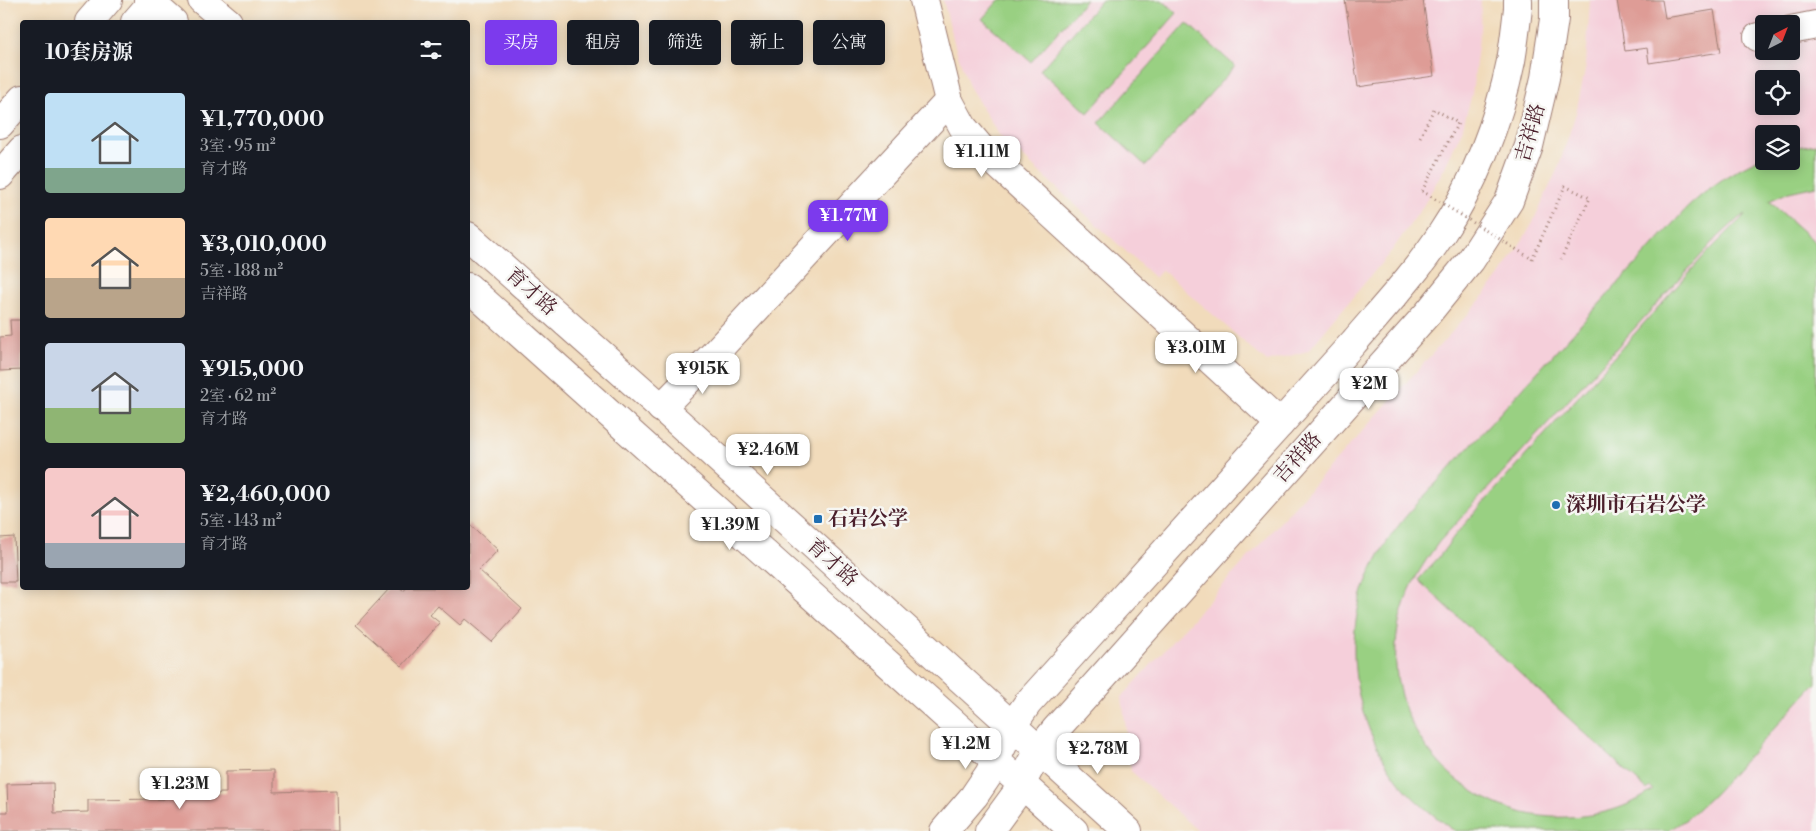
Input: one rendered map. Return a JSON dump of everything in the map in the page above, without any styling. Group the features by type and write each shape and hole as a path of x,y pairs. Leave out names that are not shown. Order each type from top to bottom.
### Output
{"street":[{"path":"91,20 108,0"},
{"path":"202,0 226,20"},
{"path":"924,0 949,101 963,127 985,153 1280,424"},
{"name":"吉祥路","path":"944,831 990,774 1012,726 1028,703 1404,284 1440,236 1469,186 1494,121 1508,70 1518,0"},
{"name":"吉祥路","path":"989,831 1006,809 1040,750 1091,688 1428,313 1471,260 1508,201 1529,146 1545,78 1554,19 1554,0"},
{"path":"147,6 170,20"},
{"path":"1800,28 1816,25"},
{"path":"0,124 20,101"},
{"path":"661,408 715,353 949,101"},
{"path":"0,175 20,152"},
{"name":"育才路","path":"470,238 1128,831"},
{"name":"育才路","path":"470,289 1074,831"}],"path":[{"path":"1420,137 1434,109 1458,122 1422,191 1532,259 1565,186 1590,198 1561,259"}],"shaded area":[{"path":"943,0 1481,0 1480,30 1472,94 1462,130 1445,167 1423,206 1393,249 1308,351 1267,362 1162,270 1155,278 999,135 969,86 955,46"},
{"name":"深圳市石岩公学","path":"1590,0 1816,0 1816,831 1198,831 1131,771 1122,697 1470,312 1500,276 1530,228 1559,166 1576,113 1586,65"}],"green space":[{"path":"999,0 1086,0 1031,62 982,19"},
{"path":"1102,0 1162,0 1177,13 1088,113 1040,70"},
{"path":"1187,23 1235,66 1146,166 1099,123"},
{"path":"1816,144 1816,186 1789,192 1769,201 1816,243 1816,683 1713,795 1688,818 1668,831 1456,831 1409,793 1382,757 1370,732 1356,679 1354,652 1361,598 1370,573 1387,542 1407,515 1687,208 1723,179 1755,161 1755,170 1800,170 1800,147","holes":["1746,214 1703,257 1455,535 1439,557 1418,580 1647,790 1650,787 1653,790 1634,802 1613,810 1591,815 1568,817 1534,815 1501,806 1471,790 1444,768 1423,742 1407,713 1398,680 1396,645 1398,630 1410,590 1439,542 1717,238"]}],"building":[{"path":"1345,0 1423,0 1434,76 1358,87"},
{"path":"1617,0 1662,0 1665,18 1714,10 1721,52 1649,63 1647,48 1625,51"},
{"path":"10,320 20,320 20,370 0,371 0,337 11,336"},
{"path":"470,525 498,550 479,570 522,609 492,642 465,619 460,625 438,606 430,615 440,623 402,666 356,625 388,590 470,590"},
{"path":"14,537 16,582 0,582 0,538"},
{"path":"274,770 274,792 336,790 337,831 0,831 0,812 8,812 7,784 53,783 54,813 88,812 88,800 164,799 164,794 226,793 226,771"}],"place":[{"name":"深圳市石岩公学","path":"1556,505"},
{"name":"石岩公学","path":"818,519"}]}
